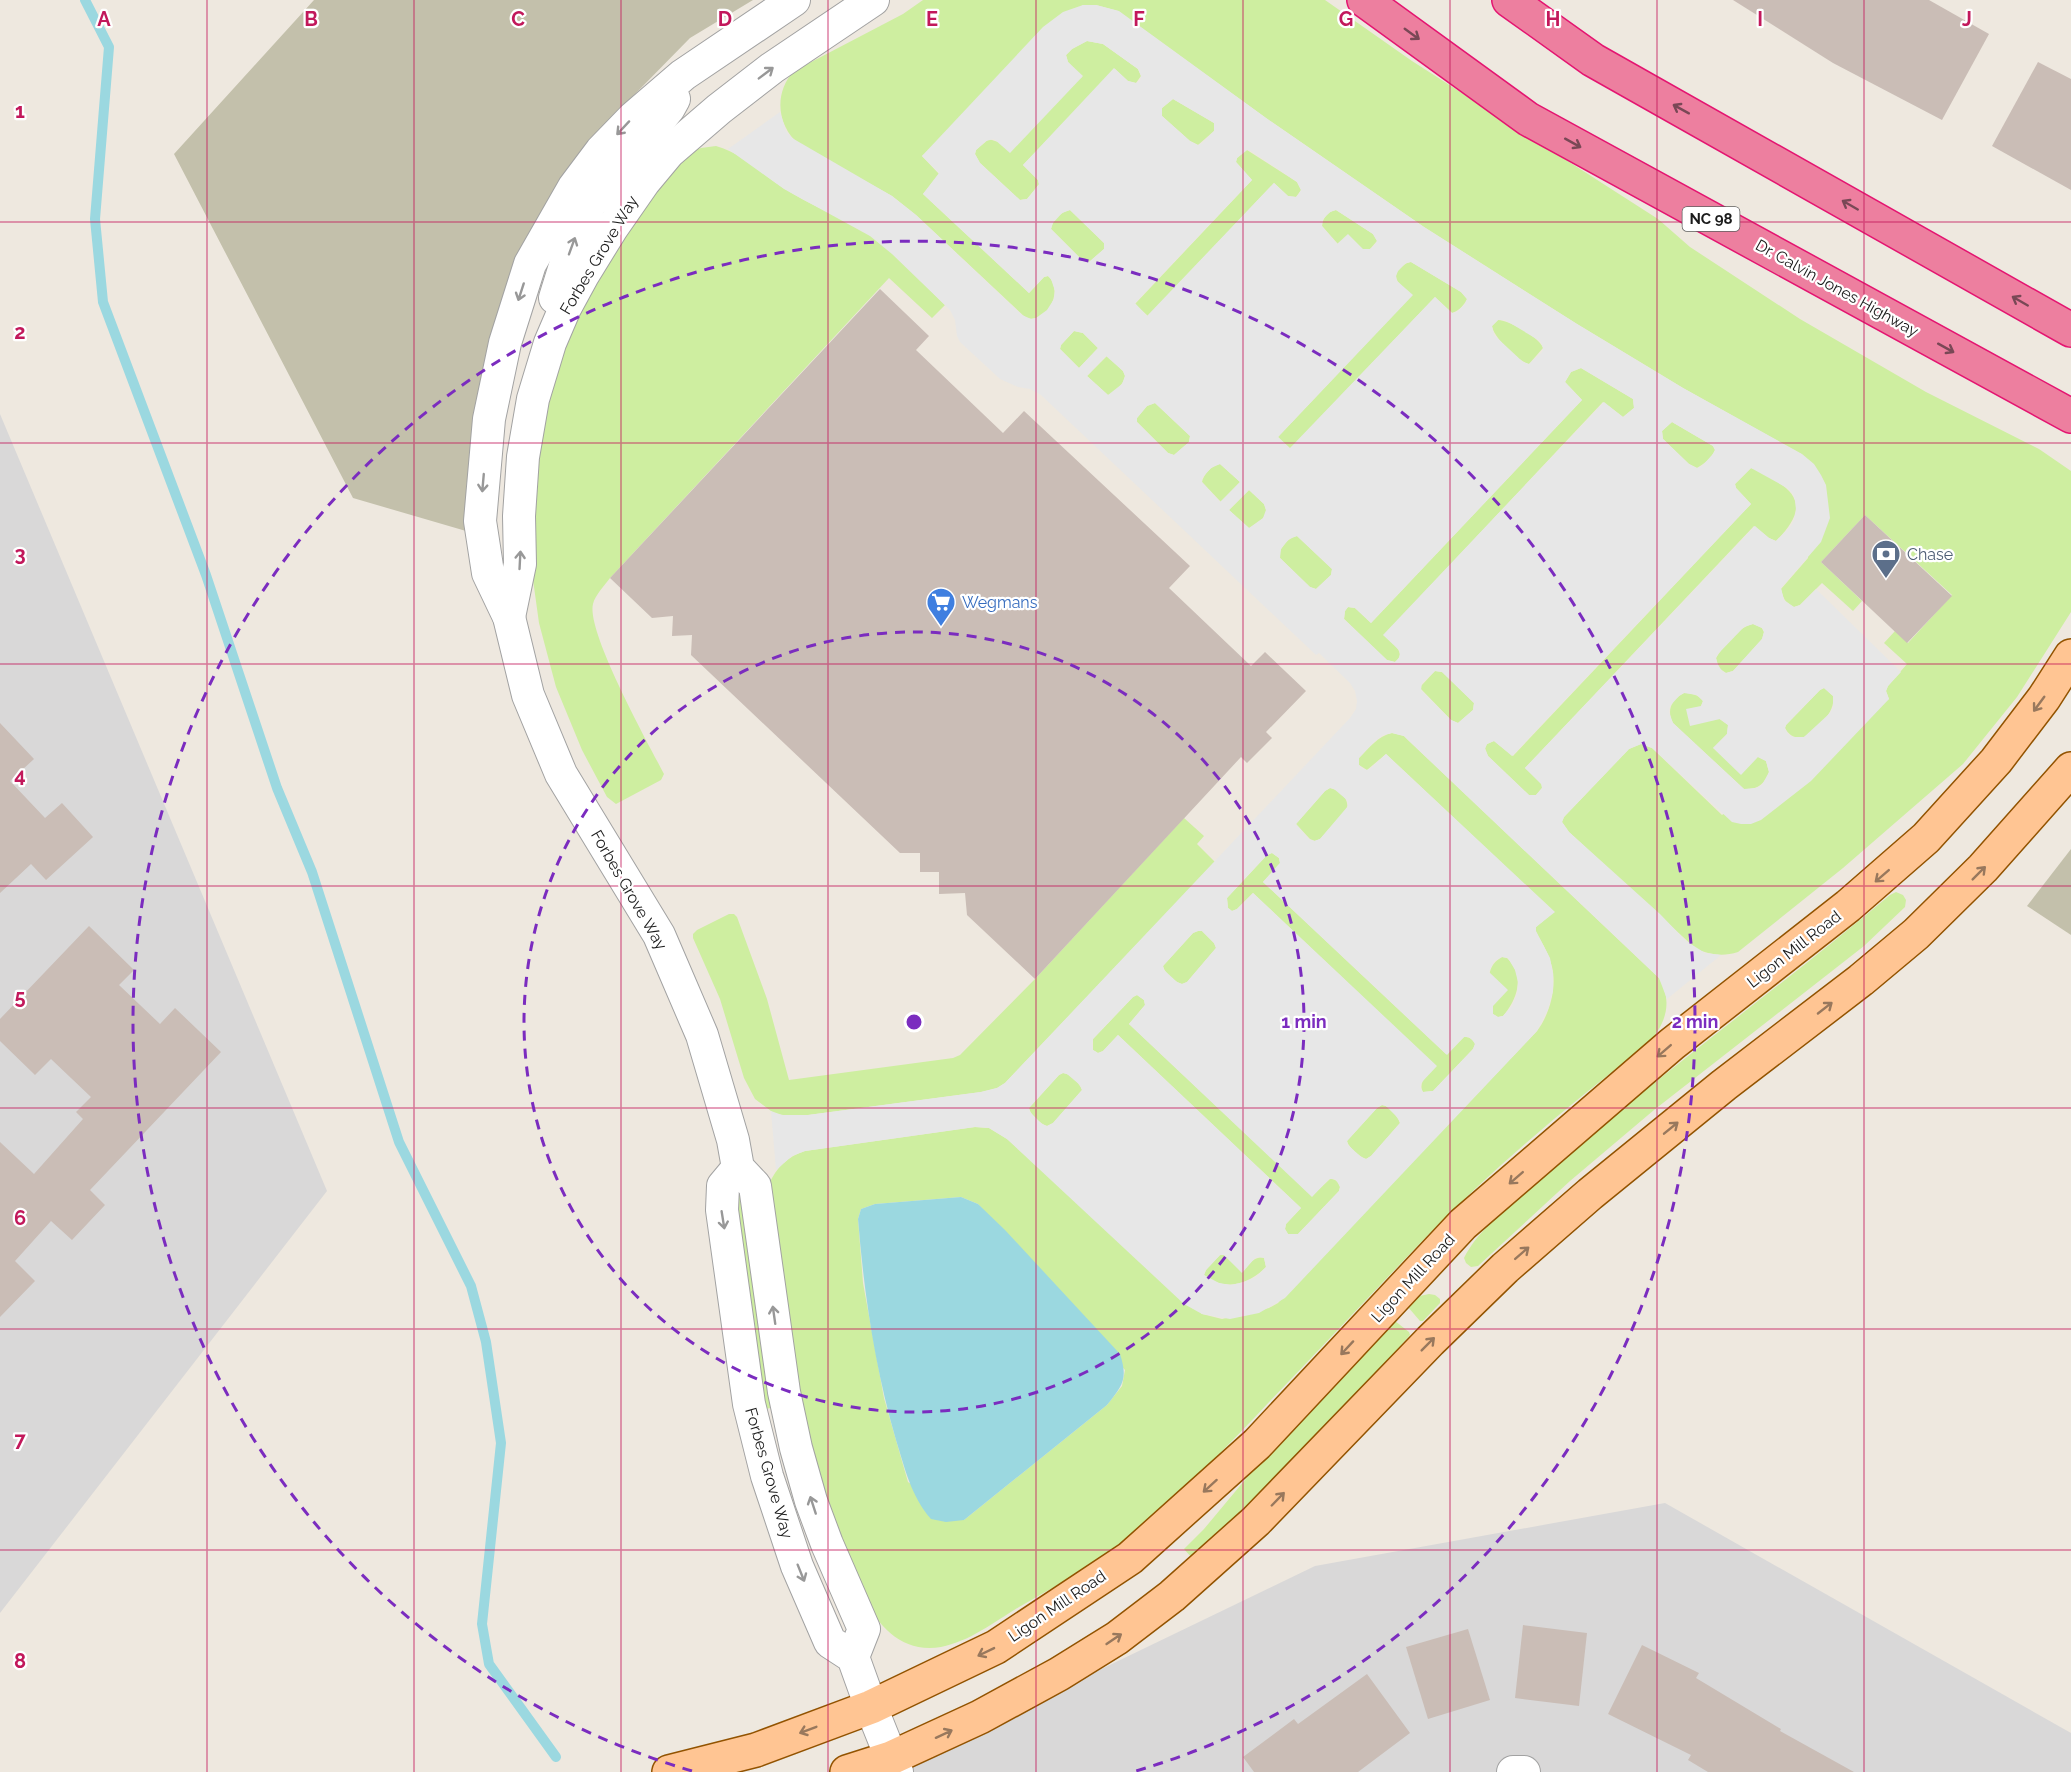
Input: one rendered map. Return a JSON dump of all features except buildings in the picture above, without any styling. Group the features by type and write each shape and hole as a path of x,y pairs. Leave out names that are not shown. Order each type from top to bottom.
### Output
{"highway":[{"name":"Dr. Calvin Jones Highway","path":"1364,0 1528,119 2071,416"},
{"path":"1509,0 1593,60 2071,330"}],"main road":[{"name":"Ligon Mill Road","path":"847,1772 885,1743 996,1647 1130,1558 1257,1444 1464,1224 1672,1044 1848,906 1926,838 1996,761 2044,698 2071,656"},
{"name":"Ligon Mill Road","path":"669,1772 756,1750 885,1743 981,1717 1059,1674 1117,1638 1172,1596 1256,1521 1430,1341 1505,1268 1590,1194 1715,1092 1836,1000 1916,934 1983,868 2071,769"}],"street":[{"name":"Forbes Grove Way","path":"794,0 682,75 633,118 601,151 574,187 530,264 505,343 489,419 480,521 488,573 509,617 528,695 561,774 659,935 702,1035 733,1140 738,1168 723,1186 722,1210 749,1404 767,1476 797,1566 830,1642 853,1657 885,1743"},
{"name":"Forbes Grove Way","path":"509,617 520,564 519,516 523,457 533,399 550,343 565,308 612,228 644,182 669,152 772,68 873,0"},
{"path":"550,343 556,293 573,240 590,204 669,108 677,93 682,75"},
{"path":"1513,1772 1524,1772"}],"shaded area":[{"path":"314,0 753,0 690,38 589,141 537,226 489,349 466,488 466,531 353,498 174,154"},
{"path":"1083,5 1096,5 1119,11 1266,118 1424,227 1683,388 1802,454 1814,464 1826,485 1830,518 1821,542 1781,588 1784,600 1794,607 1800,605 1816,589 1901,672 1888,686 1886,691 1889,699 1811,781 1761,820 1751,824 1732,822 1652,748 1641,744 1629,749 1564,817 1562,822 1569,832 1660,914 1686,941 1705,953 1721,955 1667,999 1659,978 1404,736 1392,733 1383,735 1375,741 1359,758 1359,765 1363,769 1371,768 1386,754 1555,912 1536,927 1550,958 1553,991 1548,1009 1537,1031 1285,1298 1259,1313 1230,1319 1202,1314 1184,1304 1007,1139 989,1128 975,1127 805,1151 792,1156 776,1170 771,1111 782,1115 808,1115 981,1092 997,1088 1005,1083 1356,709 1355,691 1350,683 1319,653 1316,655 1041,395 1000,379 960,342 950,310 892,254 870,236 784,189 728,149 780,112 786,131 792,138 892,196 916,215 1022,315 1031,319 1036,318 1047,310 1054,299 1055,291 1051,279 1048,276 1044,277 1029,293 923,194 939,173 922,156 1043,27 1063,12","holes":["1087,41 1103,44 1138,69 1141,76 1140,81 1136,83 1128,81 1114,68 1023,165 1038,180 1039,185 1027,199 1020,200 980,163 975,154 976,150 986,141 994,139 1010,153 1083,76 1068,62 1066,55","1173,99 1214,123 1214,131 1198,145 1190,141 1162,116 1162,108","1247,150 1297,182 1301,190 1296,197 1288,196 1274,183 1147,316 1135,303 1252,180 1236,162 1237,158","1070,210 1104,243 1104,249 1089,262 1082,260 1051,229 1062,213","1336,210 1373,234 1377,241 1370,249 1363,249 1348,234 1337,244 1322,226 1323,219","1411,262 1461,292 1467,299 1457,312 1452,313 1435,297 1290,448 1278,437 1413,295 1397,281 1398,271 1406,263","1498,320 1505,320 1540,341 1542,352 1529,364 1523,362 1494,335 1492,326","1074,331 1083,333 1098,348 1079,368 1060,349","1106,356 1123,371 1125,376 1122,384 1108,395 1087,376","1581,368 1633,399 1634,408 1623,417 1604,402 1383,635 1399,650 1399,658 1395,662 1387,660 1344,619 1345,611 1348,607 1355,608 1371,623 1582,400 1565,382 1571,372","1155,403 1190,436 1189,442 1174,455 1168,453 1137,422 1137,418 1147,406","1672,422 1713,446 1715,450 1713,454 1697,468 1689,464 1663,439 1662,431","1220,464 1240,482 1220,502 1202,482 1202,478 1211,468","1751,468 1787,488 1793,494 1796,510 1791,526 1776,541 1755,526 1525,768 1541,784 1542,788 1536,795 1529,795 1488,756 1485,749 1487,744 1494,741 1512,756 1751,504 1735,484","1249,490 1264,504 1266,510 1263,518 1249,528 1229,510","1297,536 1332,569 1331,575 1316,589 1310,587 1280,558 1281,549 1289,539","1753,624 1762,628 1764,632 1762,639 1733,671 1726,673 1717,663 1718,654 1744,627","1435,671 1442,672 1474,703 1473,710 1458,723 1451,720 1421,690 1422,683","1824,688 1833,696 1833,707 1830,713 1804,737 1793,737 1788,734 1786,725 1820,690","1684,693 1697,695 1703,701 1701,706 1686,709 1690,726 1720,719 1728,725 1727,734 1713,748 1741,775 1758,757 1766,761 1769,772 1762,785 1744,789 1673,723 1669,712 1670,706","1330,788 1334,789 1347,800 1348,806 1320,839 1314,841 1309,839 1296,824 1325,791","1272,853 1279,858 1280,863 1263,882 1447,1055 1464,1037 1469,1037 1473,1041 1475,1044 1473,1049 1433,1091 1423,1092 1420,1087 1421,1083 1437,1066 1253,893 1232,911 1228,908 1227,898 1267,855","1202,931 1216,948 1187,982 1182,984 1164,970 1163,966 1193,933","1502,957 1508,958 1515,970 1518,982 1517,994 1512,1006 1503,1016 1498,1017 1493,1014 1493,1006 1508,990 1489,972 1494,961","1137,995 1144,1000 1145,1005 1129,1024 1312,1197 1329,1179 1335,1179 1340,1187 1339,1191 1298,1234 1288,1234 1285,1229 1286,1224 1301,1208 1118,1035 1103,1051 1098,1053 1093,1050 1093,1039","1067,1074 1080,1085 1082,1090 1053,1123 1047,1126 1042,1124 1029,1108 1059,1075","1382,1105 1386,1106 1400,1123 1371,1156 1366,1159 1348,1145 1347,1141 1377,1108","1220,1255 1224,1255 1242,1273 1255,1258 1264,1258 1266,1267 1256,1277 1231,1285 1219,1283 1204,1275"]},
{"path":"0,414 327,1191 0,1613"},
{"path":"2071,849 2071,935 2027,906"},
{"path":"1665,1503 2071,1733 2071,1772 888,1772 1315,1566"}],"green space":[{"path":"923,0 1325,0 1412,61 1658,219 1690,247 1800,319 1926,392 2039,449 2071,471 2071,612 2017,697 1963,764 1843,868 1738,952 1716,954 1695,948 1569,832 1562,822 1564,817 1629,749 1641,744 1652,748 1722,815 1889,699 1886,691 1888,686 1907,664 1884,643 1895,631 1908,643 1952,595 1865,515 1821,562 1862,601 1853,611 1822,583 1800,605 1794,607 1788,604 1781,589 1808,558 1801,454 1683,388 1424,227 1266,118 1118,11 1096,5 1083,5 922,156 939,174 923,194 1029,293 1044,277 1048,276 1053,282 1054,297 1047,311 1041,316 1026,318 916,215 892,196 800,145 792,137 782,119 780,109 783,89 794,71 903,14"},
{"path":"1087,41 1103,44 1138,69 1141,76 1136,83 1128,81 1115,69 1023,165 1038,180 1039,184 1027,199 1020,200 980,163 975,154 976,150 989,139 998,142 1082,77 1068,62 1066,55"},
{"path":"1173,99 1214,123 1214,131 1198,145 1190,141 1162,116 1162,108"},
{"path":"716,146 743,158 793,194 871,236 900,260 945,305 932,318 889,278 610,578 598,594 593,604 593,618 599,638 620,689 664,774 661,780 616,804 607,797 582,750 556,687 539,623 530,558 535,440 568,326 619,236 688,153"},
{"path":"1247,150 1297,182 1301,190 1296,197 1288,196 1274,183 1148,316 1135,304 1252,180 1236,162 1237,158"},
{"path":"1070,210 1104,243 1104,249 1089,262 1082,260 1051,229 1057,217"},
{"path":"1336,210 1373,234 1377,241 1370,249 1338,244 1322,226 1326,216"},
{"path":"1411,262 1461,292 1467,299 1459,309 1452,313 1435,297 1290,449 1278,437 1412,295 1396,277 1400,268"},
{"path":"1498,320 1524,330 1541,344 1543,348 1529,364 1513,354 1493,331 1492,326"},
{"path":"1074,331 1083,333 1098,348 1079,368 1060,349"},
{"path":"1107,356 1123,371 1125,376 1119,387 1108,395 1087,376"},
{"path":"1581,368 1633,399 1634,408 1623,417 1603,402 1384,635 1397,648 1400,655 1395,662 1387,660 1344,619 1345,611 1348,607 1355,608 1371,623 1582,400 1565,382 1571,372"},
{"path":"1155,403 1190,436 1189,442 1174,455 1168,453 1137,422 1137,418 1147,406"},
{"path":"1672,422 1713,446 1715,450 1712,455 1697,468 1689,464 1663,439 1662,431"},
{"path":"1220,464 1240,482 1221,502 1202,482 1208,471"},
{"path":"1751,468 1776,481 1792,495 1796,510 1790,525 1776,541 1754,526 1525,768 1542,784 1542,788 1536,795 1529,795 1488,756 1485,748 1487,744 1494,741 1513,756 1751,504 1735,484"},
{"path":"1249,490 1264,504 1266,510 1260,521 1249,528 1229,510"},
{"path":"1297,536 1332,569 1331,575 1316,589 1310,587 1280,558 1284,544"},
{"path":"1753,624 1762,628 1764,632 1762,639 1733,671 1726,673 1719,668 1716,658 1727,642 1742,629"},
{"path":"1435,671 1442,672 1474,703 1473,710 1458,723 1451,720 1421,689 1421,686"},
{"path":"1824,688 1833,696 1829,714 1820,725 1804,737 1791,735 1785,728 1786,725"},
{"path":"1684,693 1699,697 1703,701 1701,706 1728,725 1727,734 1713,748 1758,757 1766,761 1769,772 1760,785 1744,789 1673,723 1670,714 1671,705"},
{"path":"1392,733 1404,736 1659,978 1664,987 1666,1005 1658,1031 1645,1046 1533,1137 1452,1210 1215,1458 1137,1530 1081,1571 962,1641 927,1648 904,1642 886,1629 864,1599 809,1452 769,1184 772,1178 788,1159 805,1151 975,1127 989,1128 1007,1139 1202,1314 1222,1319 1269,1308 1278,1303 1537,1031 1546,1017 1551,1000 1554,983 1552,967 1536,932 1536,927 1554,912 1386,754 1367,770 1359,765 1359,758 1374,743","holes":["961,1197 978,1204 1125,1370 1122,1386 1107,1405 964,1520 908,1482 884,1398 863,1283 858,1219 861,1209 875,1204"]},
{"path":"1330,788 1344,796 1347,807 1320,839 1315,841 1310,839 1296,824"},
{"path":"1184,818 1204,836 1197,844 1215,862 1005,1083 997,1088 981,1092 808,1115 775,1114 755,1099 744,1078 720,999 693,938 697,930 729,914 737,917 767,999 789,1080 953,1058 960,1055 1035,979"},
{"path":"1272,853 1279,858 1280,863 1263,882 1446,1054 1464,1037 1473,1041 1475,1044 1473,1049 1433,1091 1423,1092 1422,1084 1436,1066 1253,893 1237,909 1232,911 1228,908 1227,898 1267,855"},
{"path":"1896,892 1903,895 1906,900 1905,907 1864,946 1654,1110 1570,1181 1478,1266 1471,1267 1466,1263 1464,1258 1471,1246 1489,1224 1585,1140"},
{"path":"1202,931 1216,948 1187,982 1182,984 1171,977 1163,966 1193,933"},
{"path":"1502,957 1507,958 1513,965 1518,980 1512,1003 1503,1016 1498,1017 1493,1014 1489,978 1492,967"},
{"path":"1137,995 1144,1000 1145,1005 1129,1024 1312,1196 1330,1179 1338,1183 1339,1191 1298,1234 1288,1234 1285,1229 1286,1224 1301,1208 1118,1035 1103,1051 1098,1053 1093,1050 1093,1039"},
{"path":"1063,1073 1074,1079 1082,1090 1053,1123 1047,1126 1036,1119 1029,1108"},
{"path":"1382,1105 1395,1114 1400,1123 1366,1159 1355,1152 1347,1141"},
{"path":"741,1184 776,1407 765,1409 733,1212"},
{"path":"1220,1255 1224,1255 1242,1272 1260,1257 1264,1258 1266,1267 1252,1278 1236,1284 1220,1283 1204,1275"},
{"path":"1429,1294 1440,1299 1440,1303 1423,1321 1420,1321 1408,1307 1420,1296"},
{"path":"1395,1321 1410,1335 1304,1450 1192,1558 1184,1549 1204,1529 1249,1475"}],"water":[{"path":"961,1197 978,1204 1005,1230 1120,1354 1124,1376 1120,1387 1107,1405 964,1520 946,1522 931,1519 918,1501 909,1482 896,1440 871,1331 858,1219 861,1209 875,1204"}],"waterway":[{"path":"85,0 109,47 95,219 103,302 206,575 277,788 312,872 399,1142 471,1286 486,1342 501,1443 482,1624 489,1664 556,1757"}],"place":[{"name":"Chase","path":"1886,580"},
{"name":"Wegmans","path":"941,628"}]}
